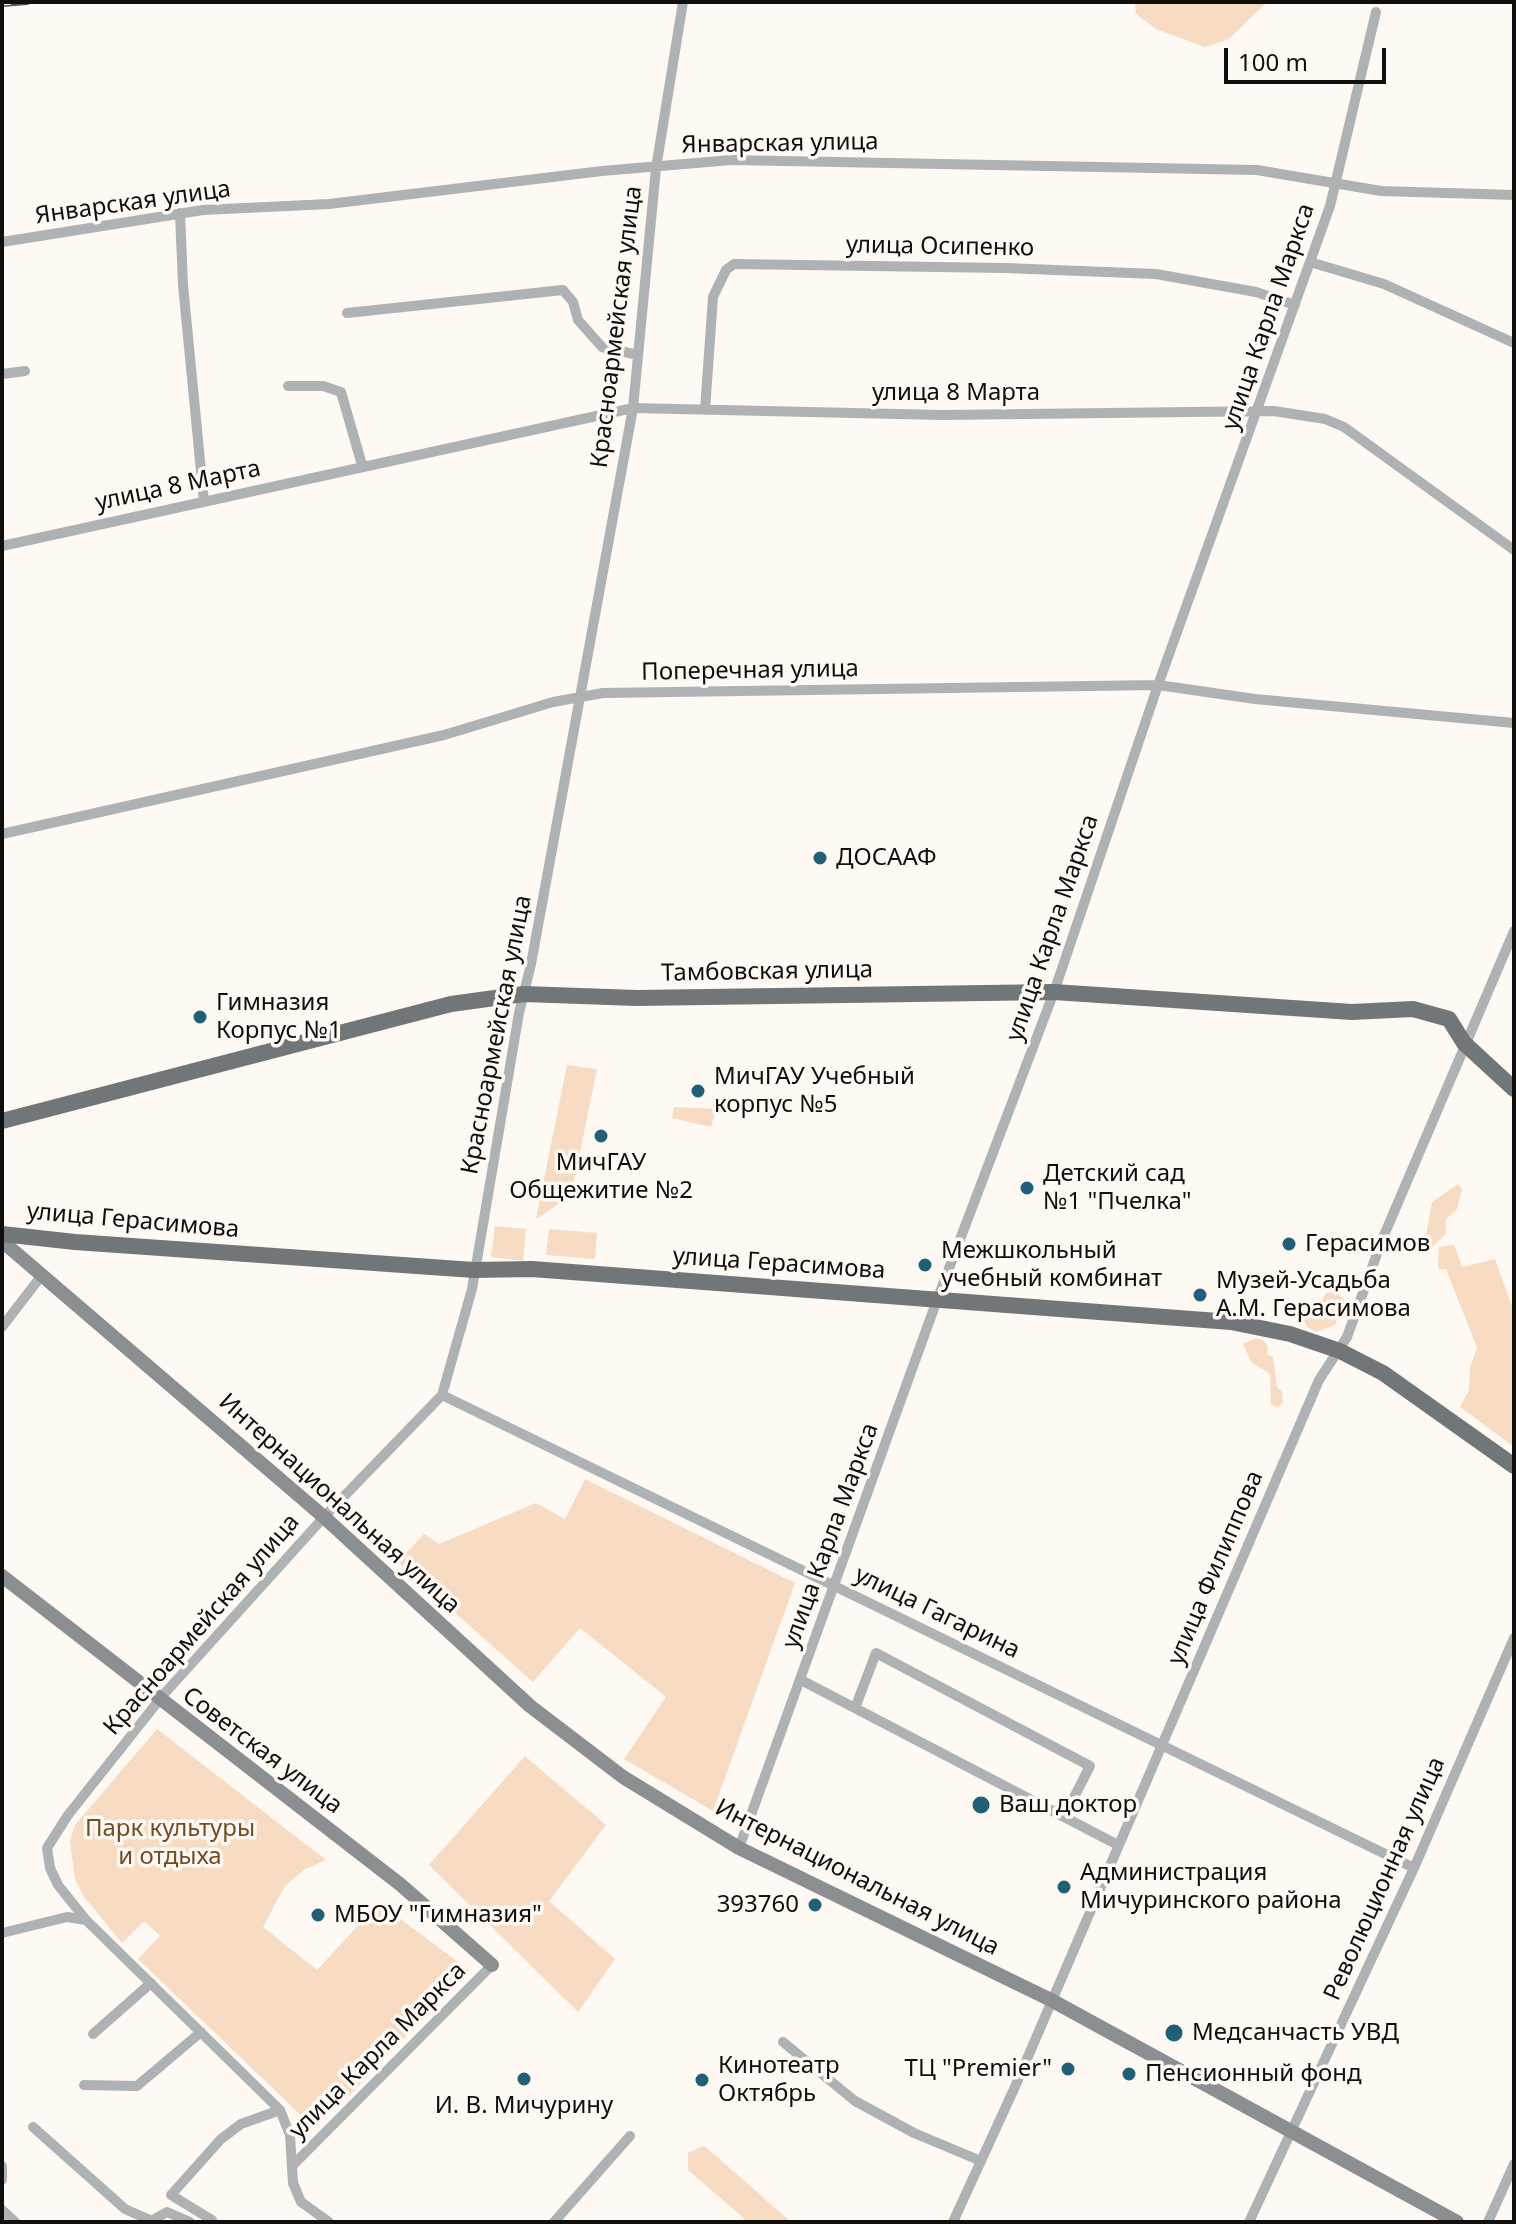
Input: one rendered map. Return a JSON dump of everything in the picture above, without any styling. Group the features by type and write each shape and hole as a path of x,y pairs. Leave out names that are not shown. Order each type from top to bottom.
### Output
{"main road":[{"name":"Тамбовская улица","path":"2,1121 451,1004 524,994 637,998 1054,992 1352,1012 1413,1009 1449,1019 1464,1043 1514,1089"},
{"name":"улица Герасимова","path":"2,1234 90,1244 474,1270 532,1269 1231,1322 1290,1334 1340,1351 1383,1373 1514,1466"},
{"name":"Интернациональная улица","path":"2,1241 324,1517 530,1706 623,1777 739,1848 1051,2000 1457,2222"},
{"name":"Советская улица","path":"2,1576 401,1885 492,1965"}],"street":[{"name":"Красноармейская улица","path":"86,1920 58,1885 50,1868 47,1848 68,1815 160,1701 324,1517 442,1395 474,1270 633,408 656,168 683,2"},
{"name":"улица Карла Маркса","path":"739,1848 937,1300 1054,992 1158,685 1330,206 1376,12"},
{"name":"Январская улица","path":"2,242 180,213 344,202 731,160 1257,170 1381,191 1514,195"},
{"path":"180,213 204,502"},
{"path":"1310,262 1384,284 1514,343"},
{"name":"улица Осипенко","path":"705,410 713,297 726,270 734,264 1156,274 1256,292 1295,305"},
{"path":"347,313 563,290 573,302 578,320 602,347 638,355"},
{"path":"2,374 25,371"},
{"path":"288,386 323,386 341,392 362,465"},
{"name":"улица 8 Марта","path":"2,546 633,408 942,415 1257,411 1325,419 1344,427 1514,550"},
{"name":"Поперечная улица","path":"2,834 444,735 580,695 1158,685 1255,699 1514,723"},
{"name":"улица Филиппова","path":"953,2222 1319,1380 1340,1351 1464,1043 1514,931"},
{"path":"2,1327 42,1275"},
{"name":"улица Гагарина","path":"442,1395 1414,1868"},
{"name":"Революционная улица","path":"1249,2222 1414,1868 1514,1638"},
{"path":"855,1708 876,1653 1090,1766 1064,1817"},
{"path":"801,1680 1118,1845"},
{"path":"2,1933 67,1917 86,1920 280,2110 290,2135 293,2183 301,2202 329,2222"},
{"name":"улица Карла Маркса","path":"293,2165 492,1965"},
{"path":"93,2034 151,1983"},
{"path":"84,2085 137,2086 201,2032"},
{"path":"783,2042 855,2101 914,2133 981,2161"},
{"path":"212,2220 171,2195 221,2139 241,2124 280,2110"},
{"path":"33,2127 125,2209 150,2221 167,2212 190,2222"},
{"path":"554,2222 630,2136"},
{"path":"1488,2222 1514,2164"},
{"path":"2,2166 2,2180"},
{"path":"2,2210 15,2222"}],"green space":[{"path":"1135,2 1267,2 1229,39 1205,47 1156,29 1136,14"},
{"path":"567,1065 597,1069 571,1196 536,1219"},
{"path":"674,1107 716,1109 711,1127 672,1118"},
{"path":"1458,1184 1462,1189 1457,1209 1446,1219 1446,1234 1430,1249 1424,1246 1432,1202"},
{"path":"495,1226 526,1229 523,1261 491,1257"},
{"path":"549,1229 597,1233 595,1259 546,1255"},
{"path":"1454,1245 1462,1267 1495,1259 1514,1312 1514,1447 1460,1407 1469,1390 1470,1368 1477,1348 1446,1269 1439,1270 1439,1247"},
{"path":"1335,1292 1345,1300 1335,1325 1316,1332 1307,1327 1303,1319 1308,1308 1318,1307 1326,1293"},
{"path":"1256,1338 1263,1340 1268,1347 1267,1354 1273,1357 1277,1387 1282,1392 1283,1402 1278,1408 1271,1404 1270,1374 1251,1362 1243,1344"},
{"path":"585,1479 795,1583 713,1811 624,1759 666,1697 580,1628 533,1682 398,1562 424,1534 439,1544 536,1503 565,1519"},
{"name":"Парк культуры и отдыха","path":"157,1729 326,1860 305,1869 285,1886 263,1927 317,1970 379,1903 469,1970 349,2096 310,2124 138,1959 160,1936 144,1921 122,1943 84,1897 75,1879 70,1841 75,1825"},
{"path":"525,1756 606,1825 549,1901 615,1959 578,2012 429,1865"},
{"path":"703,2146 791,2222 748,2222 688,2170 688,2153"}],"railway":[{"path":"2,4 27,2"}],"place":[{"name":"ДОСААФ","path":"820,858"},
{"name":"Гимназия Корпус №1","path":"200,1017"},
{"name":"МичГАУ Учебный корпус №5","path":"698,1091"},
{"name":"МичГАУ Общежитие №2","path":"601,1136"},
{"name":"Детский сад №1 \"Пчелка\"","path":"1027,1188"},
{"name":"Герасимов","path":"1289,1244"},
{"name":"Межшкольный учебный комбинат","path":"925,1265"},
{"name":"Музей-Усадьба А.М. Герасимова","path":"1200,1295"},
{"name":"Ваш доктор","path":"981,1805"},
{"name":"Администрация Мичуринского района","path":"1064,1887"},
{"name":"393760","path":"815,1905"},
{"name":"МБОУ \"Гимназия\"","path":"318,1915"},
{"name":"Медсанчасть УВД","path":"1174,2033"},
{"name":"ТЦ \"Premier\"","path":"1068,2069"},
{"name":"Пенсионный фонд","path":"1129,2074"},
{"name":"И. В. Мичурину","path":"524,2079"},
{"name":"Кинотеатр Октябрь","path":"702,2080"}]}
